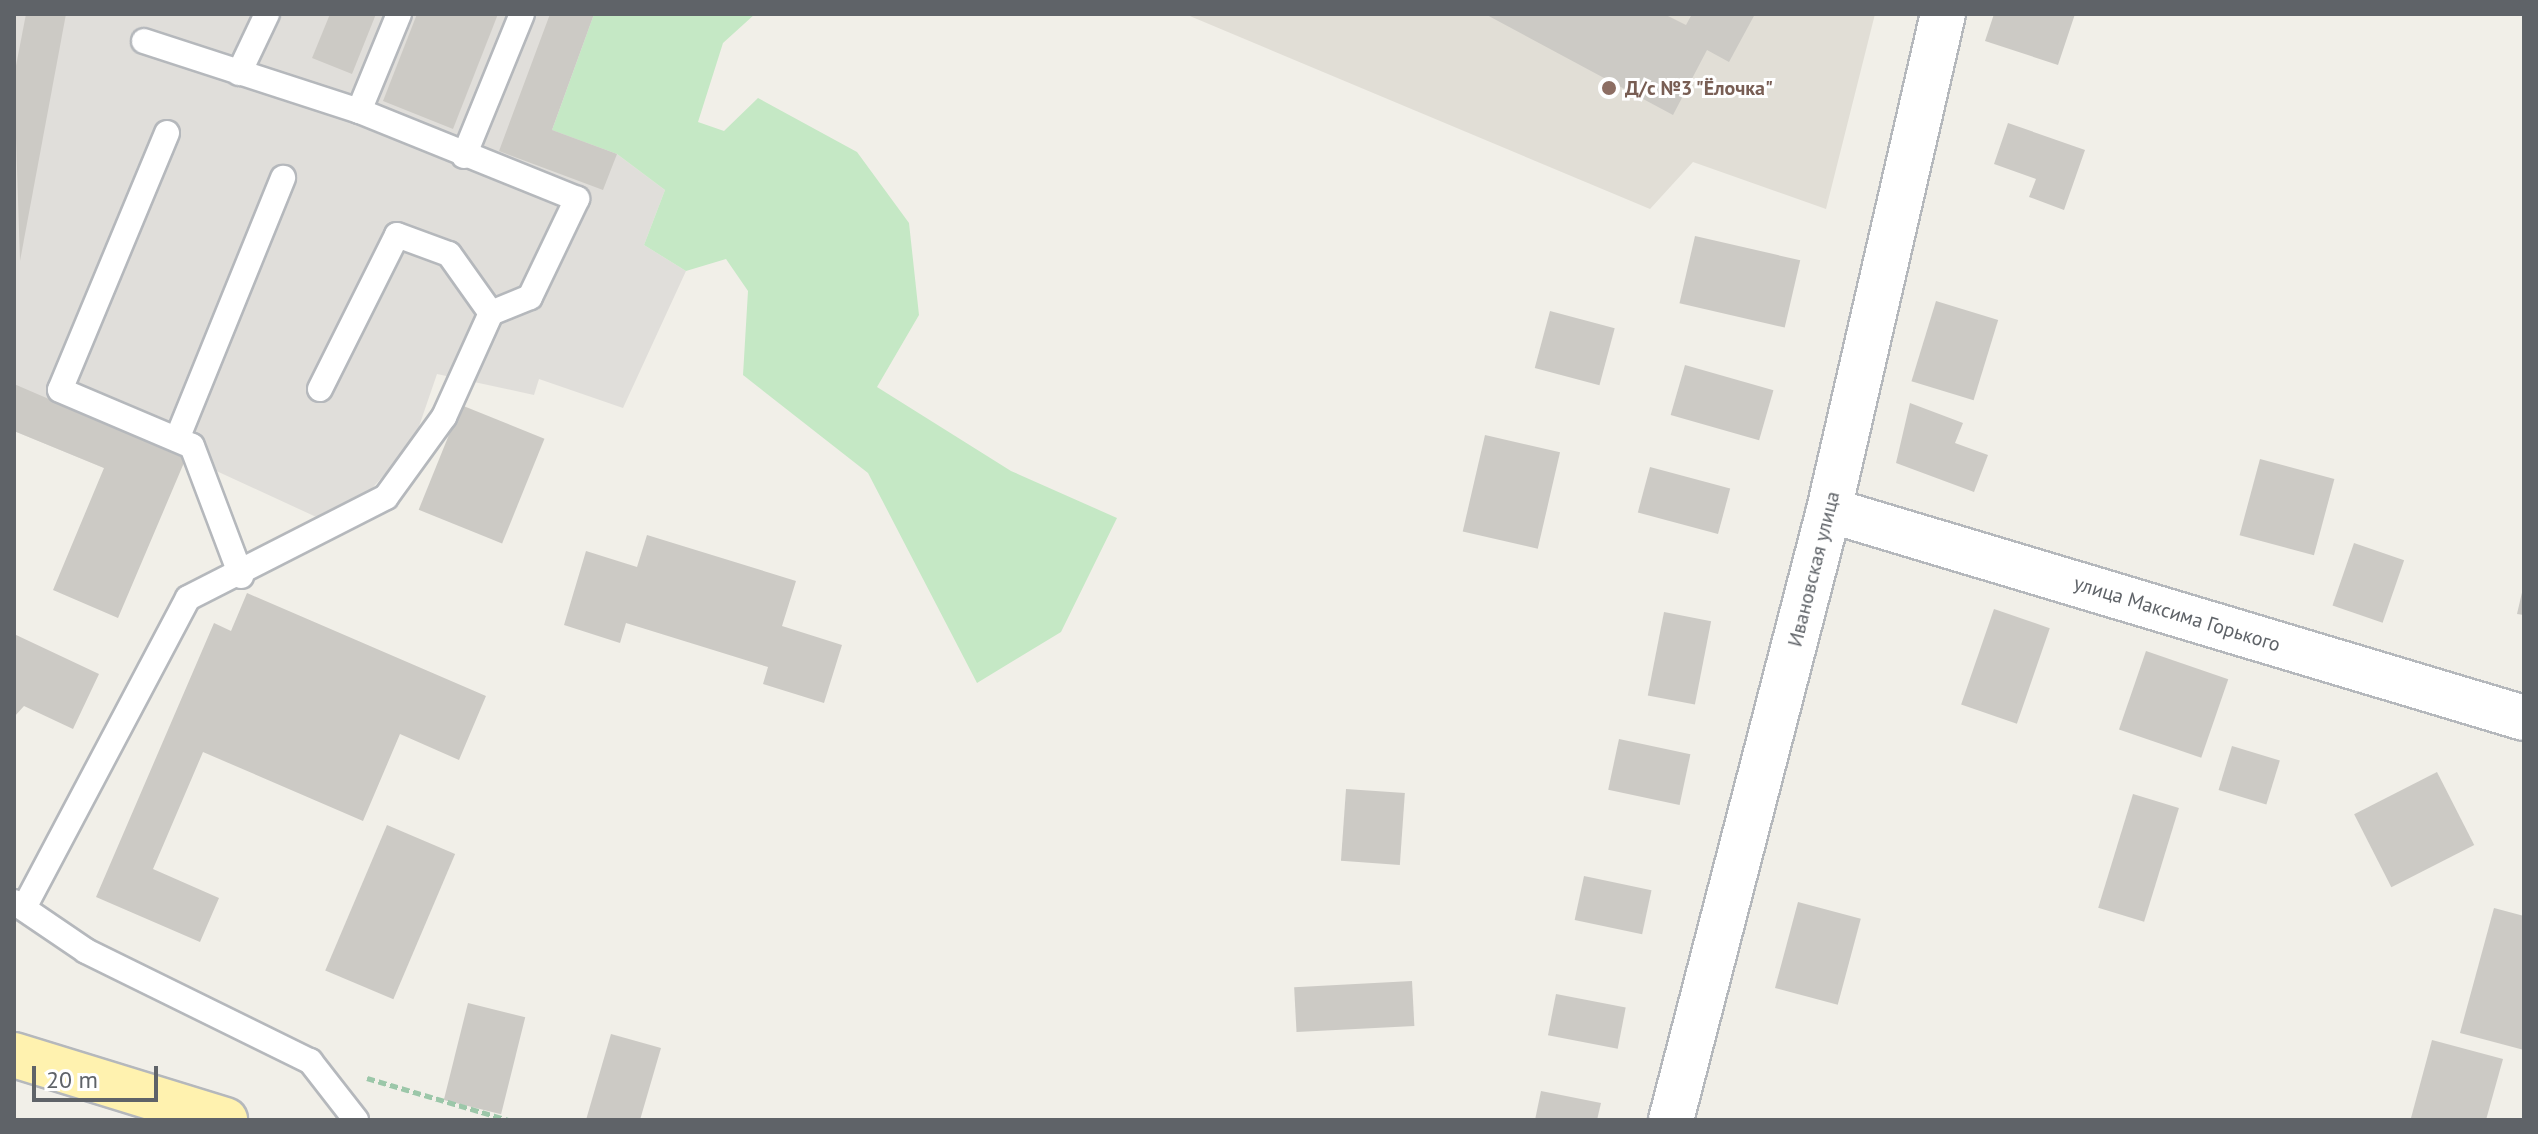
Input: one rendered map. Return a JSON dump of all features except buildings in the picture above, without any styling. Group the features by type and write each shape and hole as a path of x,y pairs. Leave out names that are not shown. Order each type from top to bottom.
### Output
{"main road":[{"path":"14,1055 225,1120"}],"street":[{"name":"Ивановская улица","path":"1671,1120 1829,510 1943,14"},
{"name":"улица Максима Горького","path":"1829,510 2524,718"}],"lane":[{"path":"239,73 267,14"},
{"path":"359,111 399,14"},
{"path":"464,156 522,14"},
{"path":"144,41 359,111 464,156 577,199 530,297 491,313 444,417 386,497 241,576 188,598 20,903 86,951 310,1061 356,1120"},
{"path":"167,133 60,390 192,446 241,576"},
{"path":"177,439 283,178"},
{"path":"320,389 397,235 449,254 491,313"}],"path":[{"path":"310,1061 509,1120"}],"shaded area":[{"path":"14,14 594,14 552,129 617,154 665,190 644,245 686,271 623,408 539,379 534,395 437,374 414,441 338,527 121,427 104,468 14,431"},
{"name":"Д/с №3 \"Ёлочка\"","path":"1185,14 1875,14 1826,209 1693,162 1650,209"}],"green space":[{"path":"594,14 755,14 723,43 698,122 724,131 758,98 857,152 909,223 919,315 877,387 1011,471 1117,518 1061,632 977,683 868,473 743,375 748,291 726,259 686,271 644,245 665,190 617,154 552,130"}],"place":[{"name":"Д/с №3 \"Ёлочка\"","path":"1609,88"}]}
